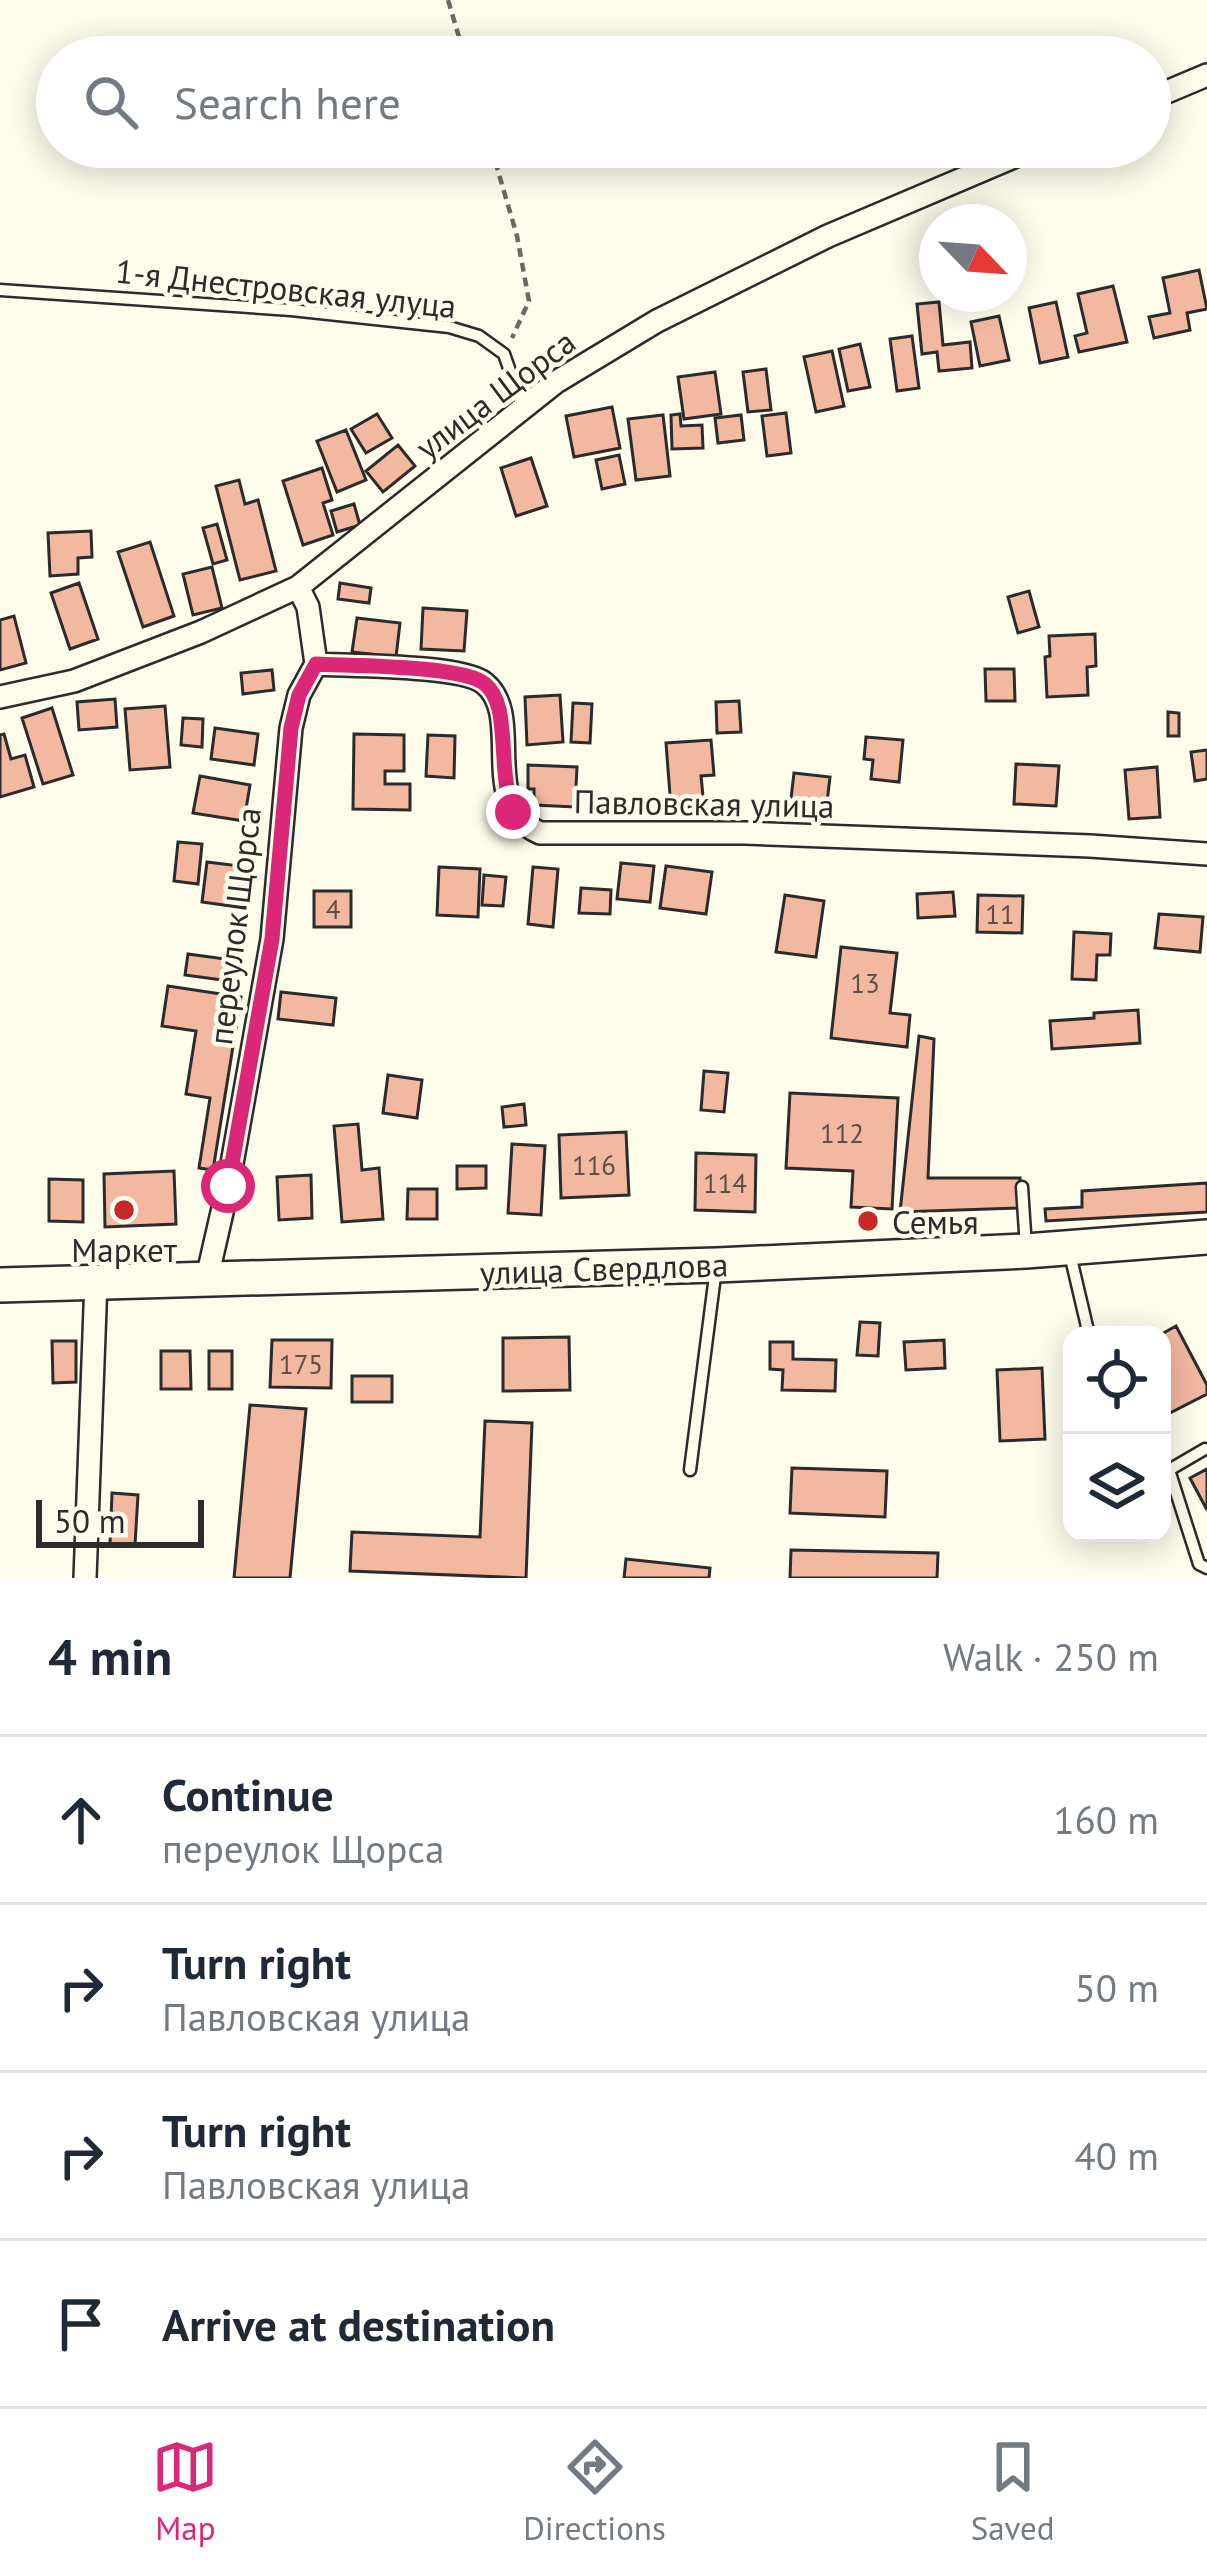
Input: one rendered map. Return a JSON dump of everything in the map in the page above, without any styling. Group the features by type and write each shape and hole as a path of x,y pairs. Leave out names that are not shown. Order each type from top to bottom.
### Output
{"highway":[{"name":"улица Свердлова","path":"0,1285 717,1265 1207,1238"}],"street":[{"path":"1171,91 1207,76"},
{"name":"улица Щорса","path":"0,697 74,681 201,632 298,587 556,382 657,321 828,236 988,168"},
{"path":"298,587 308,607 316,664"},
{"name":"Павловская улица","path":"316,664 443,672 485,684 497,702 507,796 525,826 540,833 745,833 1207,854"},
{"name":"переулок Щорса","path":"206,1278 228,1186 272,939 291,728 299,695 316,664"},
{"path":"85,1578 96,1281"}],"lane":[{"name":"1-я Днестровская улуца","path":"0,290 291,310 449,327 479,336 504,354"},
{"path":"504,354 523,408"},
{"path":"1022,1187 1026,1251"},
{"path":"1069,1247 1087,1326"},
{"path":"690,1469 717,1265"},
{"path":"1171,1465 1205,1449"},
{"path":"1171,1485 1199,1564 1207,1568"}],"path":[{"path":"448,0 459,36"},
{"path":"497,168 529,301 504,354"}],"building":[{"path":"1199,270 1207,309 1187,313 1190,330 1154,338 1149,317 1170,313 1163,278"},
{"path":"1113,286 1127,342 1079,352 1075,336 1087,333 1078,294"},
{"path":"1056,302 1068,357 1040,363 1029,308"},
{"path":"917,304 919,312 940,312 943,345 970,342 972,368 939,371 937,352 922,354"},
{"path":"999,316 1009,360 980,366 971,322"},
{"path":"912,336 919,388 897,391 890,339"},
{"path":"860,344 870,387 848,391 839,349"},
{"path":"832,351 844,406 816,412 804,357"},
{"path":"766,369 771,410 748,412 743,372"},
{"path":"715,372 721,414 684,419 678,377"},
{"path":"612,407 620,448 574,457 566,416"},
{"path":"786,413 791,453 767,456 762,416"},
{"path":"377,414 392,438 366,453 351,429"},
{"path":"680,414 681,426 702,425 703,448 672,449 671,415"},
{"path":"663,415 670,476 636,480 628,419"},
{"path":"741,415 744,440 718,443 715,418"},
{"path":"346,430 366,480 337,492 317,441"},
{"path":"398,445 415,466 383,492 366,471"},
{"path":"619,455 625,484 602,489 596,460"},
{"path":"531,458 547,506 516,516 501,468"},
{"path":"322,468 332,500 323,503 333,535 303,545 283,481"},
{"path":"239,480 245,504 258,500 276,571 240,580 216,486"},
{"path":"354,504 360,525 337,532 331,511"},
{"path":"217,524 227,560 213,564 203,528"},
{"path":"91,531 92,557 78,558 78,574 50,576 48,533"},
{"path":"150,542 174,616 143,627 118,552"},
{"path":"212,567 222,608 193,615 183,574"},
{"path":"79,583 98,639 70,649 51,593"},
{"path":"340,583 371,588 369,603 338,599"},
{"path":"1029,591 1039,627 1018,633 1008,597"},
{"path":"423,608 467,611 464,651 421,649"},
{"path":"14,616 26,663 0,670 0,620"},
{"path":"357,618 400,623 396,657 352,652"},
{"path":"1095,634 1096,666 1087,667 1088,695 1047,697 1049,636"},
{"path":"985,669 1014,669 1015,701 986,701"},
{"path":"272,670 274,690 243,694 241,673"},
{"path":"560,695 563,742 527,745 525,697"},
{"path":"115,699 117,727 79,730 77,702"},
{"path":"739,701 741,732 717,733 716,702"},
{"path":"573,703 592,704 590,743 571,742"},
{"path":"165,706 170,767 130,770 125,709"},
{"path":"52,708 73,775 43,784 22,718"},
{"path":"1168,712 1179,713 1179,736 1168,736"},
{"path":"183,718 203,719 202,747 181,745"},
{"path":"215,728 258,734 254,765 211,759"},
{"path":"4,734 11,759 25,755 34,787 0,797 0,735"},
{"path":"354,734 404,735 404,771 385,771 385,784 410,784 410,810 353,809"},
{"path":"428,735 455,736 454,778 426,776"},
{"path":"866,737 903,740 899,782 871,779 873,760 864,759"},
{"path":"711,740 714,775 701,776 704,806 671,808 666,743"},
{"path":"1207,750 1207,779 1195,781 1191,752"},
{"path":"1016,764 1059,766 1056,806 1014,804"},
{"path":"528,765 577,767 575,807 534,805"},
{"path":"1157,767 1160,817 1129,819 1125,770"},
{"path":"794,773 830,777 826,811 790,807"},
{"path":"200,776 250,785 244,821 193,813"},
{"path":"178,842 202,844 198,884 174,881"},
{"path":"207,862 240,866 239,873 249,875 245,908 202,902"},
{"path":"621,863 654,866 650,902 617,899"},
{"path":"666,866 712,872 706,914 660,908"},
{"path":"439,867 480,869 478,917 437,915"},
{"path":"533,867 558,869 553,927 528,924"},
{"path":"484,875 506,877 503,906 482,905"},
{"path":"581,888 611,890 610,914 579,913"},
{"path":"314,891 351,891 351,927 314,927"},
{"path":"953,892 955,916 918,918 917,894"},
{"path":"785,895 824,901 816,957 776,952"},
{"path":"978,895 1023,896 1022,933 977,932"},
{"path":"1159,914 1203,917 1200,952 1155,948"},
{"path":"1074,932 1111,934 1110,955 1097,955 1096,980 1072,979"},
{"path":"841,947 897,953 890,1013 910,1015 907,1047 831,1038"},
{"path":"188,954 240,961 237,982 185,975"},
{"path":"168,986 241,997 213,1170 199,1168 210,1098 186,1094 196,1031 162,1026"},
{"path":"281,992 336,998 333,1025 278,1019"},
{"path":"1138,1010 1140,1043 1052,1049 1050,1021"},
{"path":"919,1036 934,1039 928,1178 1020,1178 1019,1208 900,1212"},
{"path":"704,1071 728,1073 724,1112 701,1110"},
{"path":"388,1075 422,1080 417,1118 383,1113"},
{"path":"790,1093 898,1098 892,1209 851,1207 853,1171 786,1168"},
{"path":"524,1104 526,1125 504,1127 502,1107"},
{"path":"358,1124 362,1170 379,1168 383,1219 342,1222 334,1126"},
{"path":"626,1132 629,1195 561,1198 559,1135"},
{"path":"512,1144 545,1146 541,1215 508,1213"},
{"path":"696,1153 756,1155 755,1212 695,1210"},
{"path":"457,1166 486,1166 486,1188 457,1189"},
{"path":"174,1171 176,1224 105,1227 104,1174"},
{"path":"311,1175 312,1218 279,1220 277,1177"},
{"path":"49,1179 83,1180 83,1222 49,1221"},
{"path":"1207,1183 1207,1212 1046,1221 1045,1209 1082,1207 1082,1191"},
{"path":"408,1189 437,1189 437,1219 407,1219"},
{"path":"860,1322 880,1323 878,1356 857,1355"},
{"path":"1176,1326 1207,1385 1207,1394 1171,1412 1171,1329"},
{"path":"569,1337 570,1390 503,1391 503,1338"},
{"path":"272,1340 332,1340 331,1388 270,1387"},
{"path":"944,1340 945,1368 906,1370 904,1342"},
{"path":"52,1341 76,1341 76,1382 53,1383"},
{"path":"770,1342 793,1342 793,1359 836,1360 835,1391 782,1390 783,1370 770,1369"},
{"path":"161,1351 190,1351 191,1389 161,1389"},
{"path":"209,1351 232,1351 232,1389 209,1389"},
{"path":"1042,1368 1045,1439 1000,1441 997,1370"},
{"path":"352,1376 392,1376 392,1402 352,1402"},
{"path":"250,1405 306,1409 290,1578 234,1578"},
{"path":"485,1421 532,1423 526,1578 350,1571 352,1532 480,1537"},
{"path":"792,1468 887,1471 885,1517 790,1513"},
{"path":"1207,1469 1207,1510 1190,1478"},
{"path":"112,1493 138,1495 135,1545 110,1544"},
{"path":"791,1550 938,1553 937,1578 790,1578"},
{"path":"626,1559 710,1568 709,1578 624,1578"}],"place":[{"name":"Маркет","path":"124,1210"},
{"name":"Семья","path":"868,1221"}],"route":[{"path":"228,1186 272,939 291,728 299,695 316,664 443,672 485,684 497,702 507,796 513,812"}]}
